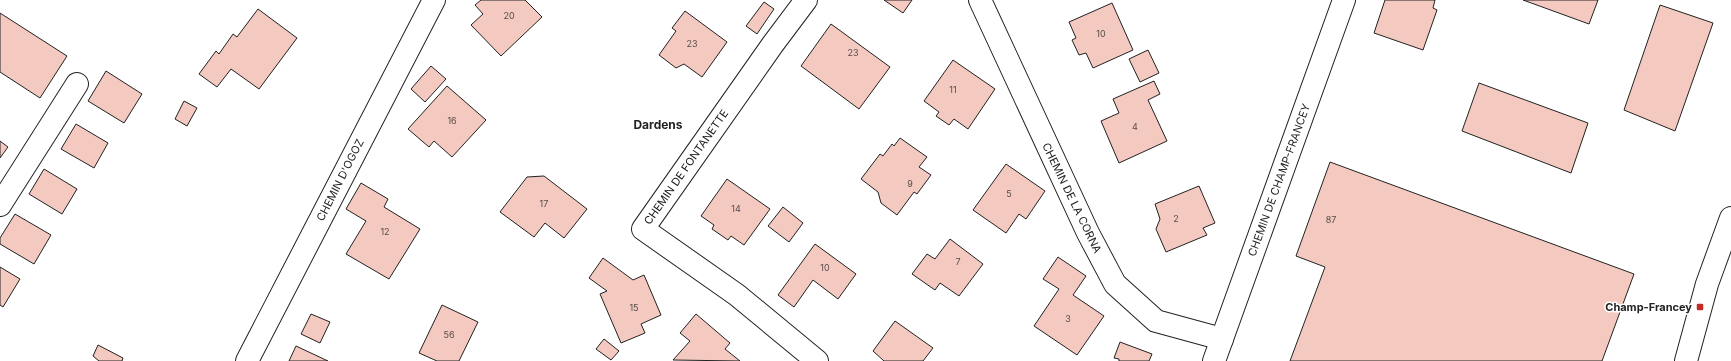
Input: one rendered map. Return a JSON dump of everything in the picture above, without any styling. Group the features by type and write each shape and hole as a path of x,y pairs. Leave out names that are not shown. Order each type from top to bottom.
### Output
{"street":[{"name":"CHEMIN D'OGOZ","path":"247,361 434,0"},
{"name":"CHEMIN DE FONTANETTE","path":"806,0 773,44 643,229 737,295 817,361"},
{"name":"CHEMIN DE LA CORNA","path":"980,0 1088,233 1115,284 1156,321 1222,338"},
{"name":"CHEMIN DE CHAMP-FRANCEY","path":"1214,361 1344,0"},
{"path":"0,205 77,84"},
{"path":"1686,361 1707,284 1731,218"}],"building":[{"path":"481,0 525,0 542,17 501,56 471,25 483,14 475,5"},
{"path":"884,0 912,0 903,13"},
{"path":"1385,0 1435,0 1433,8 1437,10 1423,50 1374,33"},
{"path":"1523,0 1598,0 1589,24"},
{"path":"764,2 774,9 757,34 746,26"},
{"path":"1112,3 1133,50 1093,68 1086,53 1079,55 1072,40 1076,38 1069,22"},
{"path":"1660,5 1713,23 1675,131 1624,110"},
{"path":"258,9 297,38 259,89 231,69 217,87 199,74 216,51 219,54 233,34 237,37"},
{"path":"685,11 727,42 702,77 684,64 676,68 659,55 676,31 672,28"},
{"path":"0,13 67,56 40,98 0,72"},
{"path":"831,24 890,67 859,109 801,66"},
{"path":"1148,50 1159,73 1140,82 1129,59"},
{"path":"953,60 995,89 968,129 954,119 949,125 936,116 939,112 924,101"},
{"path":"431,66 446,79 425,102 411,89"},
{"path":"106,71 142,94 124,123 88,101"},
{"path":"1154,81 1160,94 1148,100 1167,141 1119,163 1101,121 1119,113 1113,99"},
{"path":"1479,83 1588,123 1571,173 1462,131"},
{"path":"447,86 486,120 452,157 434,141 429,147 408,129"},
{"path":"184,101 197,108 187,126 175,119"},
{"path":"76,124 108,143 94,168 61,149"},
{"path":"900,138 927,157 919,167 931,175 917,194 914,192 897,215 881,203 878,192 861,179 880,154 883,156 892,144 894,146"},
{"path":"0,141 8,147 0,158"},
{"path":"1330,162 1634,274 1602,361 1290,361 1325,267 1296,256"},
{"path":"1006,164 1045,191 1026,219 1019,214 1006,233 973,210"},
{"path":"44,169 77,189 62,214 29,194"},
{"path":"544,176 587,209 564,238 545,223 534,237 500,212 527,177"},
{"path":"727,179 770,209 744,245 731,236 728,240 712,229 714,225 701,216"},
{"path":"361,183 388,199 384,207 420,229 389,279 346,254 366,221 346,209"},
{"path":"1199,186 1215,223 1203,228 1207,235 1166,252 1156,229 1160,219 1155,204"},
{"path":"783,207 803,223 789,242 768,226"},
{"path":"15,214 51,235 34,264 0,244 0,238"},
{"path":"950,239 983,264 959,296 940,283 935,290 912,274 927,254 935,259"},
{"path":"815,244 856,274 838,299 813,280 794,307 778,295"},
{"path":"1058,257 1086,276 1073,295 1104,316 1077,355 1034,326 1059,289 1043,279"},
{"path":"603,258 633,280 644,275 661,315 641,324 645,333 621,343 600,294 607,291 589,278"},
{"path":"0,267 20,279 3,307 0,305"},
{"path":"442,305 478,322 459,361 437,361 419,353"},
{"path":"311,314 330,322 320,343 301,334"},
{"path":"696,314 730,343 725,349 740,361 673,360 690,341 680,333"},
{"path":"895,321 933,348 923,361 884,361 873,351"},
{"path":"604,339 619,351 611,360 596,349"},
{"path":"1120,342 1152,354 1149,361 1119,361 1119,359 1114,358"},
{"path":"98,345 123,358 122,361 99,361 93,356"},
{"path":"296,346 328,361 289,361"}],"place":[{"name":"Champ-Francey","path":"1700,307"}],"district":[{"name":"Dardens","path":"658,125"}]}
